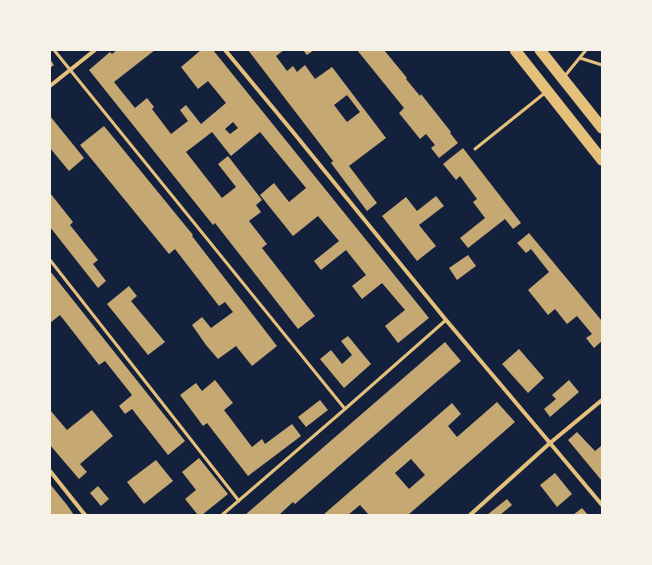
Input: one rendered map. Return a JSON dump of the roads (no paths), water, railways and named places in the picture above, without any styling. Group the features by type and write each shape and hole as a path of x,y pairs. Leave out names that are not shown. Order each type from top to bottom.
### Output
{"highway":[{"path":"515,50 602,160"},
{"path":"540,50 602,128"}],"street":[{"path":"50,86 95,50"},
{"path":"225,50 446,320 602,505"},
{"path":"470,515 550,443 602,400"},
{"path":"50,470 85,515"}],"lane":[{"path":"54,50 345,409"},
{"path":"562,78 586,50"},
{"path":"580,58 602,65"},
{"path":"474,149 547,90"},
{"path":"50,260 239,501"},
{"path":"222,515 446,320"}]}
